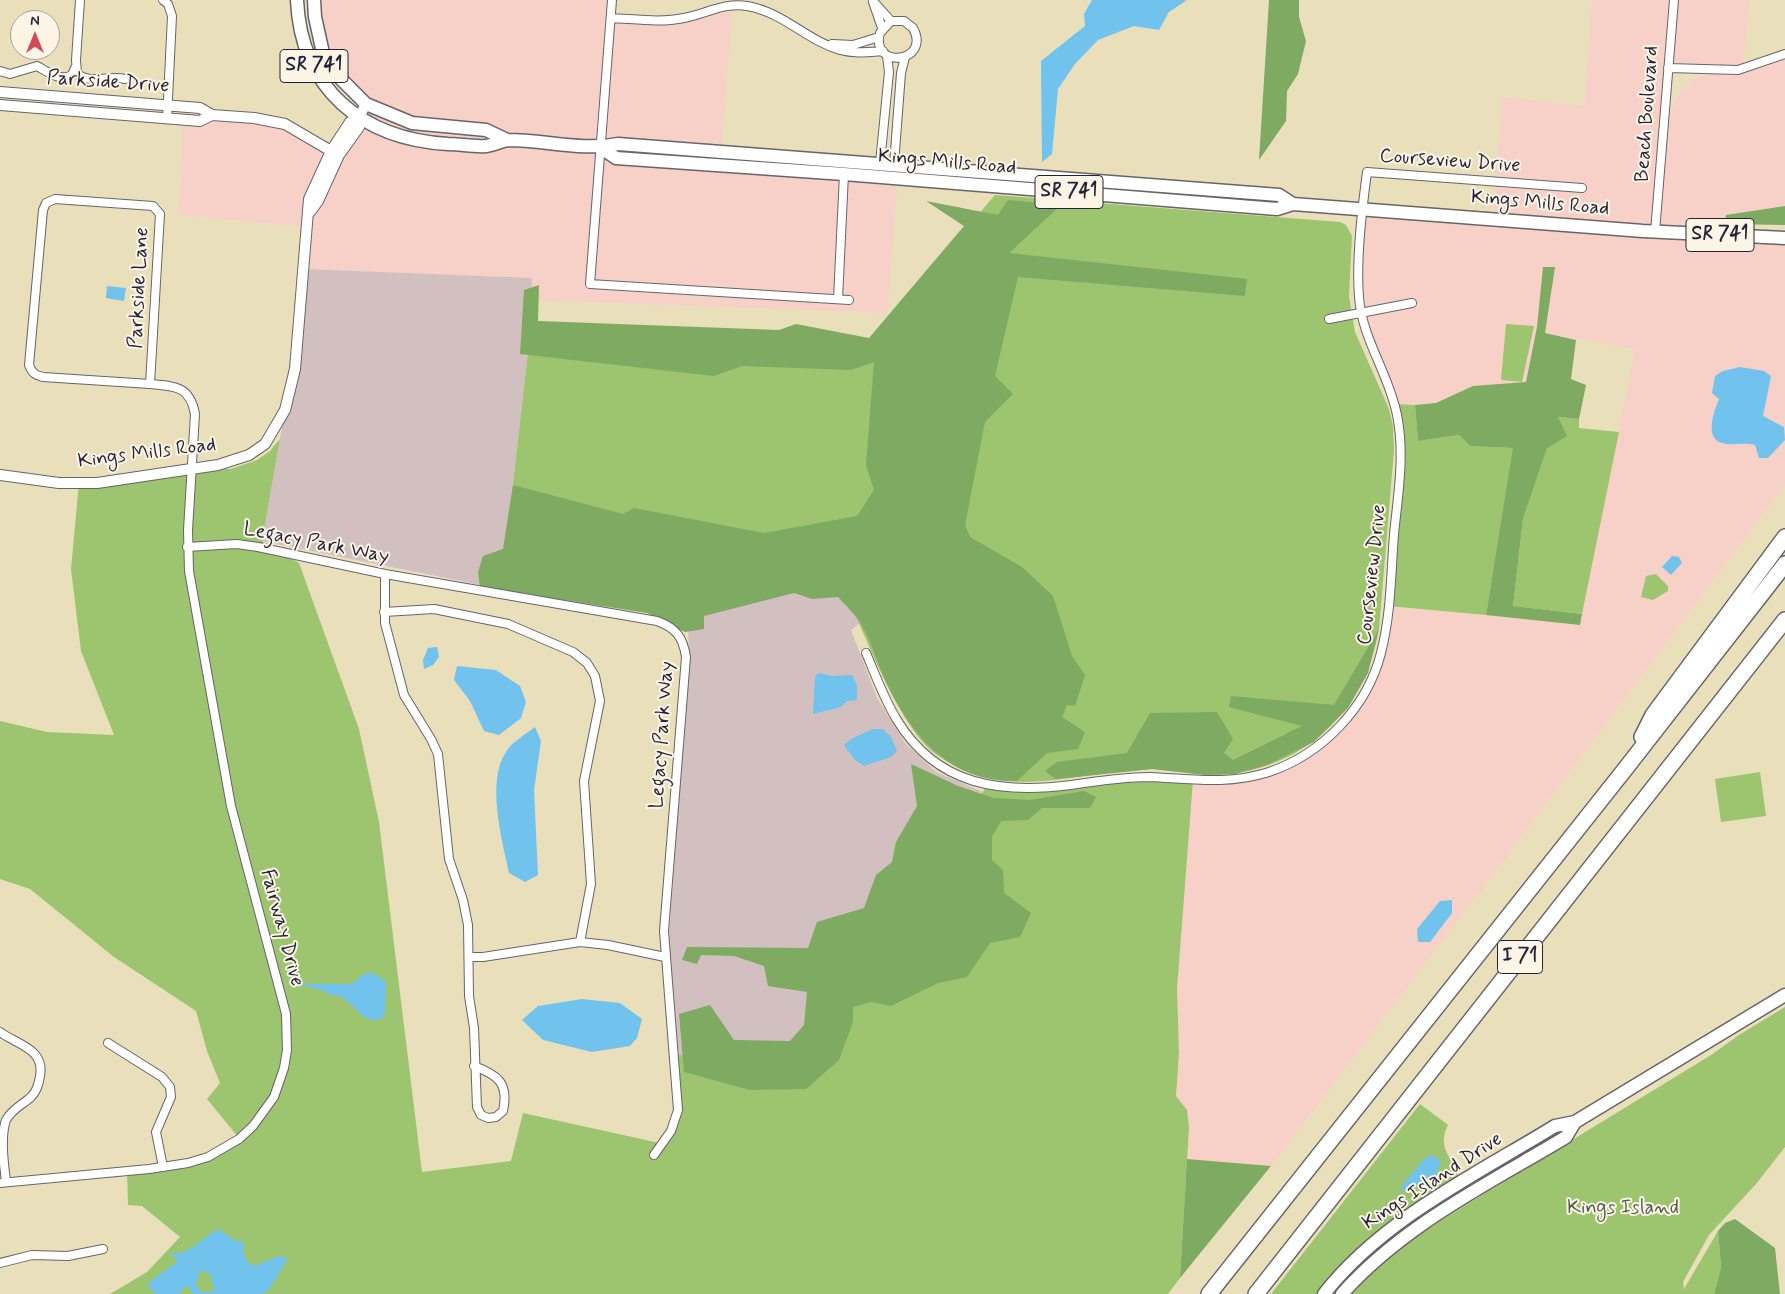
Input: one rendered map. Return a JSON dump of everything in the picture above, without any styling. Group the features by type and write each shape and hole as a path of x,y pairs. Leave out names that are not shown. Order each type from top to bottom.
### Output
{"highway":[{"path":"1626,768 1653,715 1785,538"},
{"name":"I 71","path":"1209,1294 1626,768 1785,564"},
{"name":"I 71","path":"1256,1294 1785,620"}],"main road":[{"name":"SR 741","path":"296,0 301,32 316,72 340,102 358,119"},
{"name":"SR 741","path":"314,0 315,17 323,53 336,74 366,104"},
{"name":"Kings Mills Road","path":"366,104 412,123 486,130 507,140"},
{"name":"Kings Mills Road","path":"358,119 404,138 427,142 486,146 507,140 600,147 618,144 1279,195 1293,204"},
{"name":"Kings Mills Road","path":"600,147 616,158 844,174 1277,209 1293,204 1655,232 1785,238"},
{"name":"Kings Island Drive","path":"1324,1294 1357,1257 1418,1210 1555,1126 1575,1122 1785,995"},
{"name":"Kings Island Drive","path":"1342,1294 1373,1261 1405,1235 1566,1137 1575,1122"}],"street":[{"path":"0,71 10,74 37,66 51,75 65,78 72,75 75,68 80,0"},
{"path":"163,0 168,4 172,16 168,119"},
{"path":"612,0 590,284 849,300"},
{"path":"873,0 891,21"},
{"path":"873,0 874,10 882,28"},
{"name":"Beach Boulevard","path":"1655,232 1674,0"},
{"path":"611,18 664,20 684,18 727,6 745,5 781,16 812,37 840,50 885,53 893,58 905,57"},
{"path":"880,163 889,72 885,53 878,37 882,28 891,21 900,20 909,24 916,33 915,48 905,57 901,73 894,164"},
{"path":"828,44 852,45 878,37"},
{"path":"1668,68 1738,70 1785,54"},
{"path":"75,68 79,75 88,79 112,77 125,79"},
{"name":"Parkside Drive","path":"0,92 200,108 212,115 254,118 285,124 331,151"},
{"name":"Kings Mills Road","path":"310,212 318,201 339,156 358,127 358,119 366,104"},
{"name":"Parkside Drive","path":"0,105 200,121 212,115"},
{"name":"Kings Mills Road","path":"0,475 59,483 97,483 191,470 226,463 259,449 270,438 285,410 295,369 310,212 309,199 331,151 350,122 358,119"},
{"name":"Courseview Drive","path":"866,653 897,720 919,748 943,767 959,776 987,786 1035,789 1118,778 1148,777 1226,781 1268,772 1316,748 1338,728 1354,709 1367,688 1380,655 1387,620 1400,466 1400,434 1394,404 1366,333 1361,313 1359,268 1367,172 1582,188"},
{"path":"838,299 844,174"},
{"name":"Parkside Lane","path":"150,384 160,214 158,209 153,206 50,200 43,210 29,365 31,370 43,377 150,384 180,388 193,402 195,414 191,470"},
{"path":"1329,319 1412,303"},
{"name":"Fairway Drive","path":"3,1182 163,1167 188,1163 208,1157 232,1144 253,1126 274,1097 284,1068 287,1050 286,1014 223,771 189,571 187,547 191,470"},
{"name":"Legacy Park Way","path":"187,547 237,544 258,547 385,574 657,621 670,626 680,634 686,657 664,931 678,1110 671,1131 654,1155"},
{"path":"385,574 385,623 404,695 438,754 449,859 464,900 468,926 469,996 474,1028 474,1066 477,1107 481,1115 496,1117 503,1111 504,1089 499,1079 490,1072 474,1066"},
{"path":"384,612 434,609 508,624 573,652 587,663 595,676 600,701 584,781 591,884 580,942"},
{"path":"469,957 483,957 580,942 608,945 665,957"},
{"path":"0,1032 36,1053 41,1064 39,1083 35,1092 10,1113 3,1123 3,1182"},
{"path":"108,1043 162,1077 170,1087 170,1102 156,1132 163,1167"},
{"path":"0,1263 32,1255 68,1256 102,1249"}],"shaded area":[{"path":"314,0 612,0 611,18 732,12 721,152 601,147 616,158 898,178 887,313 531,300 532,278 304,269 308,227 179,215 183,120 285,124 339,155 366,104 323,53"},
{"path":"1592,0 1749,0 1743,69 1785,54 1785,206 1726,215 1724,235 1785,238 1785,485 1271,1166 1187,1159 1189,1128 1176,1096 1179,1053 1177,989 1193,780 1208,781 1279,768 1339,728 1374,672 1388,606 1580,624 1635,349 1545,333 1555,267 1543,267 1537,327 1526,382 1473,386 1436,403 1394,404 1359,298 1364,209 1494,219 1502,97 1585,106","holes":["1668,68 1734,71 1704,75 1690,82 1681,91 1672,110 1665,113"]},
{"path":"304,269 532,278 531,326 501,589 262,541 285,410"},
{"path":"840,578 860,623 851,630 877,698 905,743 936,772 983,792 798,1058 679,1056 668,952 689,656 688,617"}],"green space":[{"path":"1269,0 1299,0 1299,17 1306,41 1298,74 1287,91 1286,121 1259,160"},
{"path":"995,195 1340,222 1346,225 1352,236 1349,296 1355,332 1389,409 1393,426 1394,450 1379,629 1372,657 1362,682 1348,705 1332,725 1312,742 1289,756 1264,766 1236,773 1215,775 1153,769 1028,782 983,777 960,769 937,755 922,741 908,722 881,673 840,578 501,589 531,326 870,340"},
{"path":"1008,200 1061,205 1009,253 1247,279 1245,296 1018,277 995,376 1013,394 985,422 965,525 970,537 1022,567 1053,596 1072,656 1085,675 1075,706 1067,705 1062,717 1085,732 1078,749 1047,753 1017,781 995,780 975,775 956,767 925,742 900,709 861,624 838,597 812,599 794,593 704,616 704,629 685,632 647,613 480,587 478,572 483,556 503,549 513,485 623,514 634,508 764,533 857,516 874,490 866,465 874,362 851,370 742,366 714,376 520,354 524,290 539,285 538,321 779,330 796,324 869,338 964,226 926,201 998,215"},
{"path":"1785,206 1785,225 1725,224 1726,215"},
{"path":"1543,267 1555,267 1545,333 1576,340 1571,379 1586,385 1579,419 1558,417 1567,436 1547,448 1523,519 1513,606 1582,614 1580,625 1486,615 1513,448 1470,446 1459,435 1418,441 1415,405 1436,403 1473,386 1526,382 1537,327"},
{"path":"1506,324 1534,326 1522,382 1501,380"},
{"path":"1394,404 1415,405 1418,441 1459,435 1470,446 1514,448 1486,615 1388,606 1399,482"},
{"path":"1557,417 1579,419 1579,428 1619,432 1582,614 1513,606 1523,519"},
{"path":"280,439 262,541 299,563 359,729 379,822 422,1172 511,1161 523,1113 664,1144 678,1110 674,1055 798,1058 987,786 1005,789 1119,778 1193,780 1177,989 1179,1053 1176,1096 1187,1110 1189,1128 1180,1278 1168,1294 110,1294 147,1272 180,1237 142,1206 128,1205 127,1171 188,1163 239,1138 207,1099 220,1083 207,1051 196,1011 114,957 30,889 0,879 0,721 47,732 114,735 81,651 71,569 79,483 191,470 231,469 257,460 270,451"},
{"path":"1656,574 1668,586 1668,591 1653,600 1641,597 1646,576"},
{"path":"1379,629 1368,673 1348,708 1314,742 1267,765 1235,774 1205,775 1152,769 1056,779 1045,771 1057,762 1127,753 1150,713 1217,712 1233,739 1224,753 1233,760 1302,726 1229,707 1231,696 1334,705"},
{"path":"911,764 958,786 994,798 1030,800 1084,791 1096,797 1090,808 1042,808 1028,820 1001,821 992,837 992,860 1003,870 1004,893 1031,913 1020,937 990,943 967,977 938,983 891,1006 871,1002 853,1007 853,1022 839,1060 806,1089 750,1090 684,1072 679,1014 710,1005 734,1040 790,1041 804,1025 807,992 768,986 764,966 734,956 701,955 697,964 682,960 687,947 808,948 817,922 864,908 876,875 892,862 896,842 917,806"},
{"path":"1760,772 1766,816 1721,822 1715,779"},
{"name":"Kings Island","path":"1785,1007 1785,1147 1756,1184 1709,1235 1683,1282 1684,1289 1718,1231 1721,1267 1714,1294 1352,1294 1372,1273 1440,1221 1711,1055 1739,1035"},
{"path":"1420,1104 1448,1125 1444,1140 1445,1146 1459,1179 1380,1229 1353,1254 1318,1294 1271,1294"},
{"path":"1187,1159 1271,1166 1180,1278"},
{"path":"1735,1219 1775,1248 1780,1294 1714,1294 1721,1267 1718,1231 1725,1223"}],"water":[{"path":"1092,0 1187,0 1169,12 1159,30 1134,26 1098,40 1075,64 1058,89 1052,154 1042,162 1041,61 1085,26 1084,14"},
{"path":"107,286 126,288 124,301 106,298"},
{"path":"1740,367 1764,371 1771,376 1763,416 1784,427 1785,440 1768,458 1759,458 1755,445 1722,443 1713,436 1712,424 1719,399 1712,393 1715,376 1723,371"},
{"path":"1672,556 1679,557 1682,563 1671,575 1662,567"},
{"path":"437,647 439,657 433,665 424,669 423,660 428,648"},
{"path":"457,666 496,670 520,686 526,702 521,718 499,735 484,731 470,701 454,680"},
{"path":"818,673 833,676 852,675 857,685 857,700 847,701 841,707 813,714 815,678"},
{"path":"535,727 541,741 534,790 538,875 525,882 509,873 497,811 497,778 500,764 506,752 515,742"},
{"path":"873,729 883,729 891,737 897,751 891,757 864,766 855,760 844,745 853,738"},
{"path":"1452,900 1452,913 1430,942 1418,942 1417,929 1440,901"},
{"path":"365,973 373,973 386,982 385,1015 381,1019 373,1020 366,1018 343,998 336,995 328,995 327,992 306,986 291,986 292,984 352,984"},
{"path":"582,999 620,1003 642,1019 637,1038 630,1046 592,1052 543,1040 522,1020 538,1006"},
{"path":"1432,1155 1441,1161 1436,1176 1403,1192 1401,1187 1425,1158"},
{"path":"219,1229 234,1240 244,1243 245,1257 248,1262 255,1266 278,1256 288,1258 269,1290 261,1294 193,1294 189,1287 185,1287 179,1294 156,1294 149,1287 149,1282 176,1263 177,1258 169,1254 190,1249","holes":["206,1271 211,1276 214,1292 201,1292 196,1285 200,1272"]}]}
